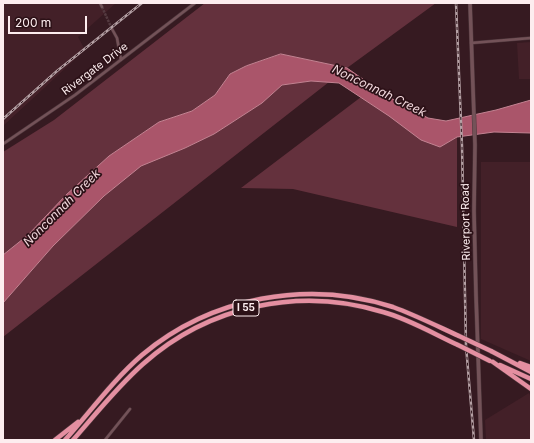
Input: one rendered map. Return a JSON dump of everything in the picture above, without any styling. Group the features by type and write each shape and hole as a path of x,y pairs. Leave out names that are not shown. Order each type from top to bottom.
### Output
{"highway":[{"name":"I 55","path":"65,440 124,373 143,355 194,321 252,300 300,294 333,294 393,307 459,336 530,370"},
{"name":"I 55","path":"73,440 142,365 170,343 215,319 251,306 274,302 302,300 330,301 384,312 531,379"},
{"path":"492,361 531,389"},
{"path":"55,440 89,413"},
{"path":"77,440 92,418"}],"main road":[{"name":"Riverport Road","path":"470,3 475,144 474,211 482,440"}],"street":[{"path":"100,3 102,7"},
{"name":"Rivergate Drive","path":"3,144 71,98 195,3"},
{"path":"112,29 117,38 121,60"},
{"path":"471,43 531,38"},
{"path":"105,440 130,409"}],"shaded area":[{"path":"3,3 116,3 78,37 85,50 3,126"},
{"path":"205,3 436,3 347,68 281,54 246,66 230,74 215,95 192,111 159,122 109,156 66,195 28,235 3,255 3,152 54,120"},
{"path":"531,42 531,79 519,79 517,43"},
{"path":"311,81 329,82 3,337 3,303 53,246 104,196 141,165 185,148 214,134 262,103 282,85"},
{"path":"361,97 440,147 457,137 457,227 293,189 241,188"},
{"path":"481,162 531,162 531,361 481,339"},
{"path":"529,393 531,398 531,440 486,440 485,420"}],"water":[{"name":"Nonconnah Creek","path":"281,54 347,68 387,96 428,118 446,121 496,110 531,100 531,133 494,132 457,137 440,147 421,140 389,116 339,83 311,81 282,85 262,103 214,134 141,166 104,196 53,246 3,303 3,255 28,235 66,195 109,156 159,122 192,111 215,95 230,74 246,66"}],"tunnel":[{"path":"102,7 112,29"}],"railway":[{"path":"3,119 57,71 142,3"},
{"path":"456,3 462,146 466,346 474,440"}]}
